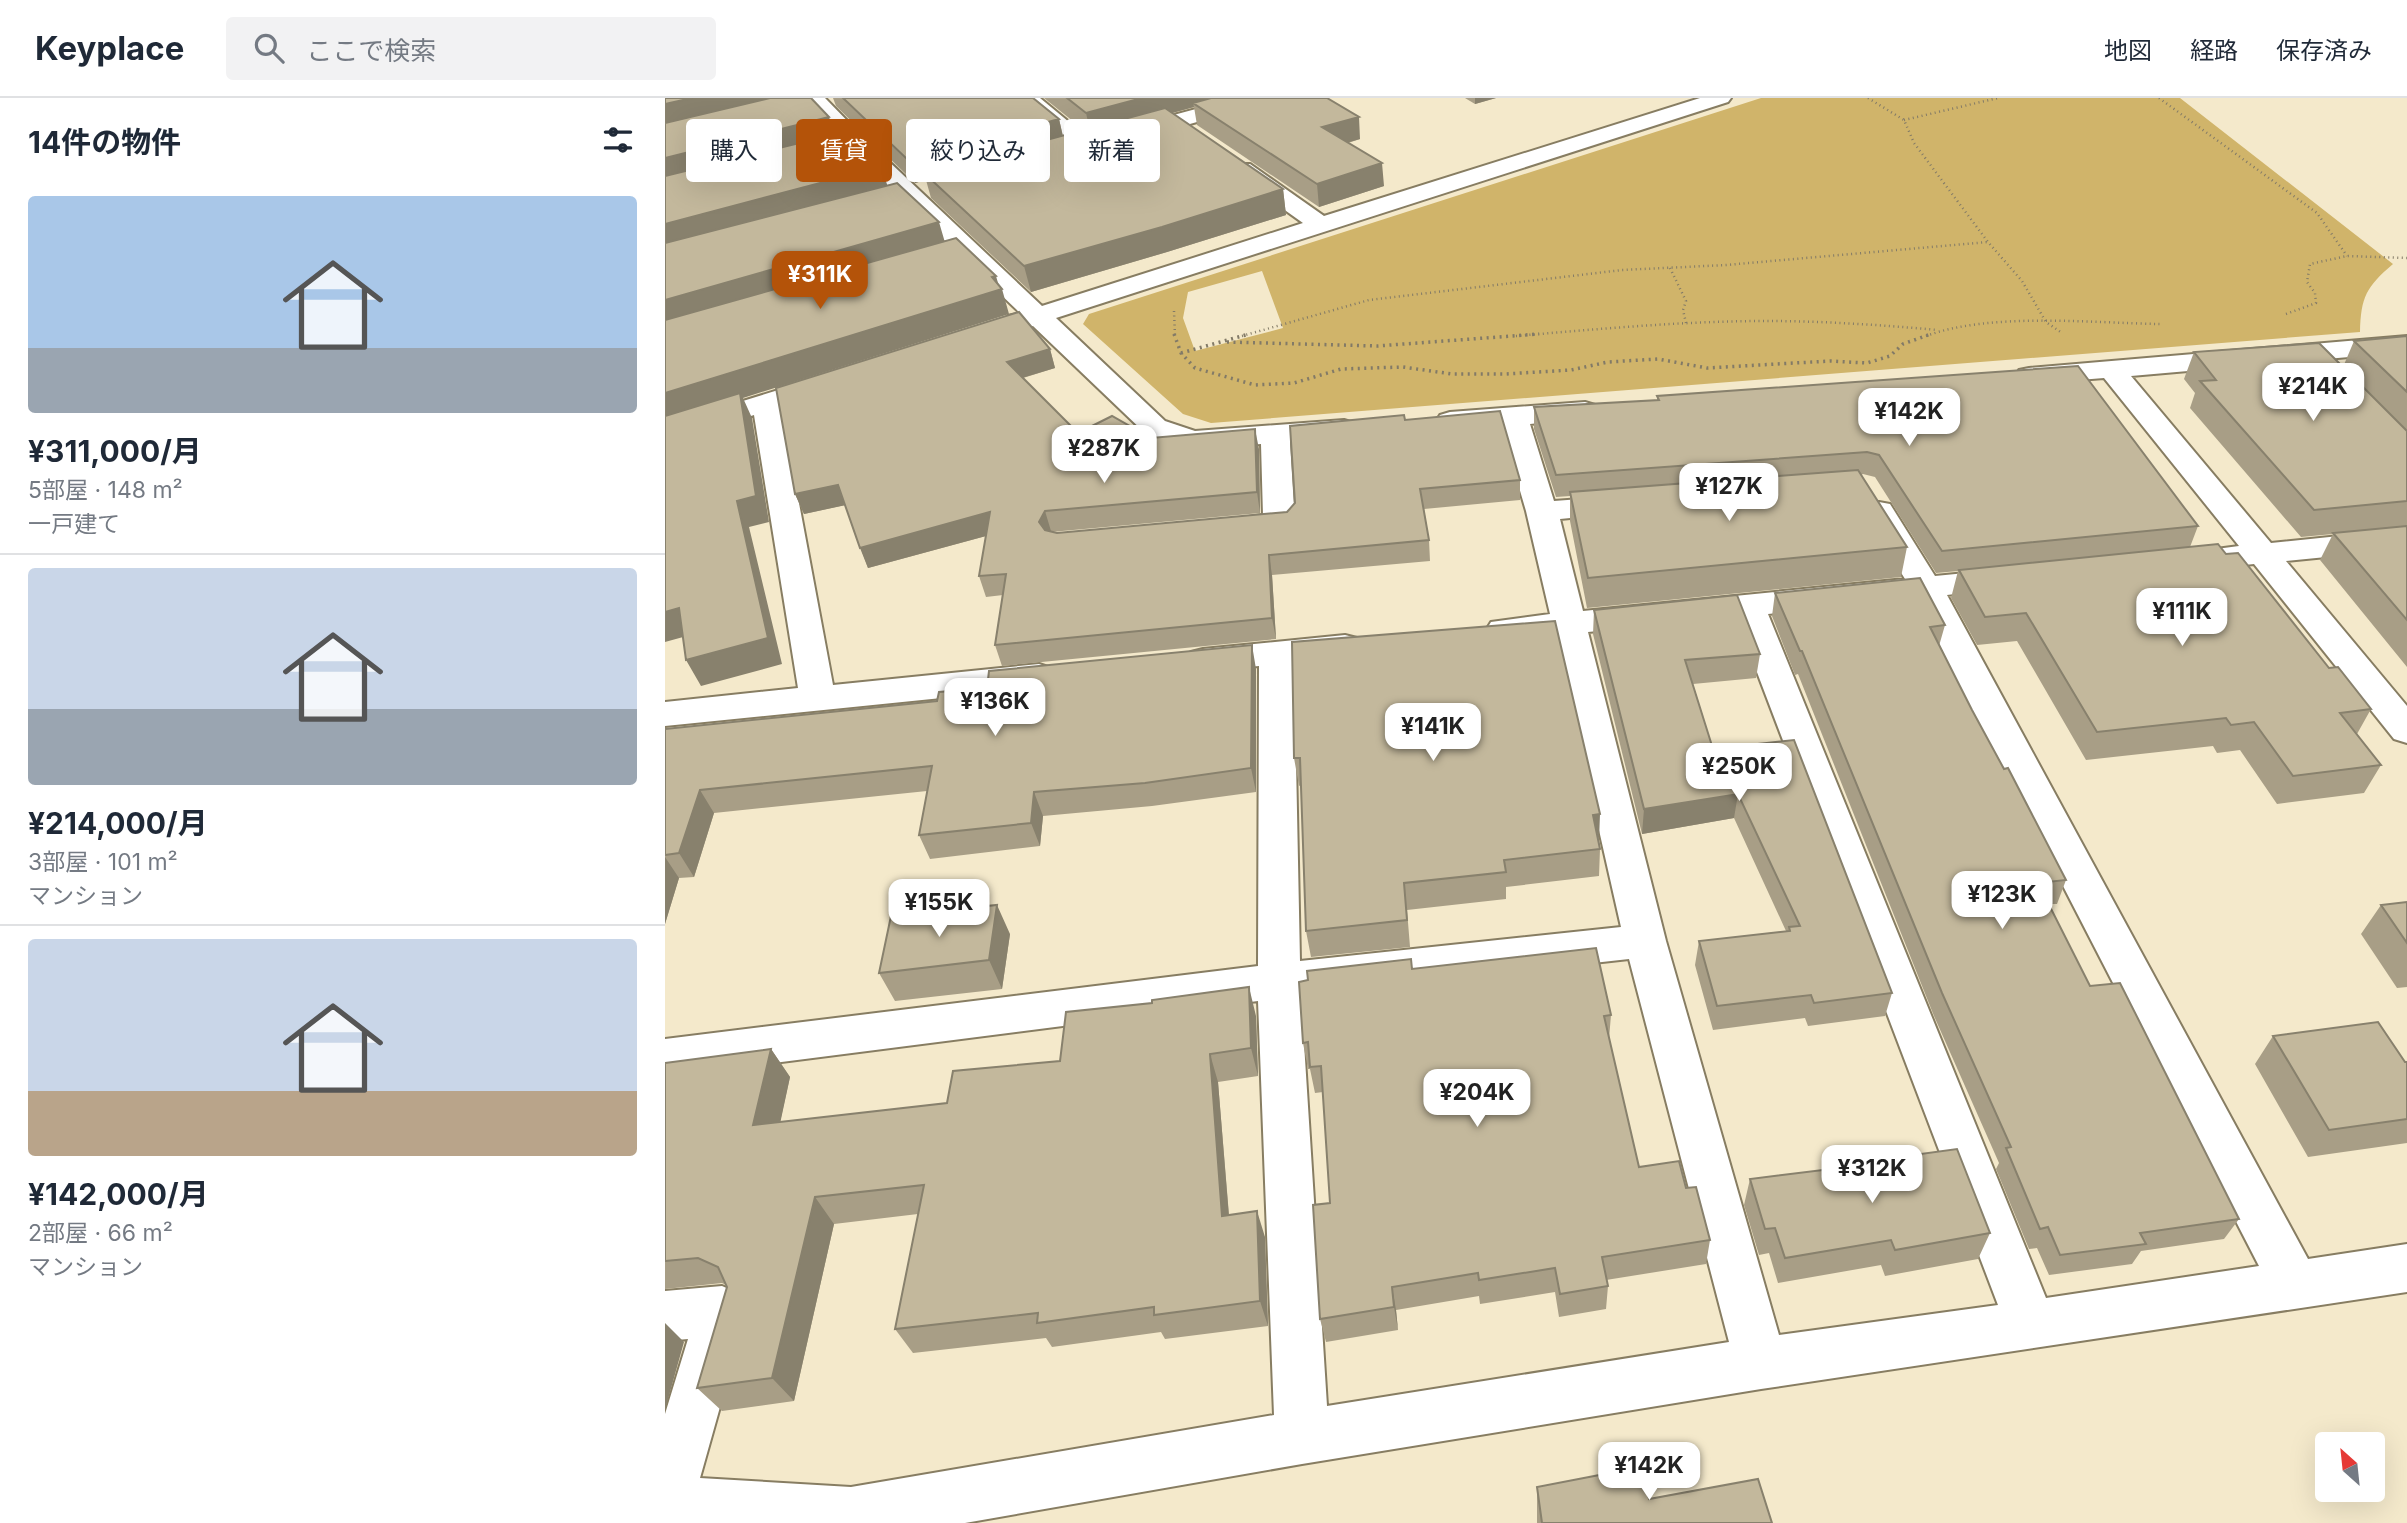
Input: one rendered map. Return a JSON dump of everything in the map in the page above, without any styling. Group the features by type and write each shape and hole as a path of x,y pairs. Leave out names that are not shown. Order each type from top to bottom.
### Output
{"street":[{"path":"1160,126 1261,98"},
{"path":"998,328 1721,98"},
{"path":"1031,101 1064,128"},
{"path":"814,102 844,147 911,194 1155,427 1193,440 1367,427"},
{"path":"1174,122 1197,138"},
{"path":"1219,154 1321,225"},
{"path":"942,258 968,250"},
{"path":"1999,378 2407,344"},
{"path":"2309,352 2336,379"},
{"path":"2111,369 2407,730"},
{"path":"665,434 856,374"},
{"path":"766,403 818,699"},
{"path":"1420,423 1610,409"},
{"path":"1513,416 1542,511 1645,941 1761,1363"},
{"path":"1212,529 1279,523 1275,434"},
{"path":"1850,487 1863,486 1926,587 2294,1283"},
{"path":"1542,511 1649,502"},
{"path":"2156,564 2407,539"},
{"path":"1471,633 2034,576"},
{"path":"1748,605 2031,1325"},
{"path":"1179,662 1374,643"},
{"path":"1276,653 1279,981 1302,1437"},
{"path":"665,714 1068,674"},
{"path":"665,1058 1279,981 1645,941"},
{"path":"665,1316 722,1311 665,1504 850,1519 1302,1437 1761,1363 2407,1268"}],"path":[{"path":"1867,98 1904,120 1914,143 1988,242 2022,281 2046,322 2111,369"},
{"path":"1904,120 1998,98"},
{"path":"2159,98 2317,213 2343,246 2347,256"},
{"path":"1181,353 1369,300 1622,270 1988,242"},
{"path":"2276,318 2316,303 2315,293 2307,282 2310,264 2347,256 2407,258"},
{"path":"1669,268 1686,301 1683,310 1686,323"},
{"path":"1174,308 1173,331 1181,353 1195,368 1255,385 1294,383 1341,369 1403,367 1452,374 1506,374 1571,370 1608,362 1658,359 1707,368 1830,360 1867,363 1890,356 1903,344 1939,331 1989,324 2162,324"},
{"path":"1219,341 1377,345 1686,323 1766,321 1858,323 1939,331"}],"shaded area":[{"path":"1761,98 2180,98 2393,264 2377,279 2367,294 2360,332 1211,423 1183,414 1083,324 1089,314","holes":["1262,271 1283,328 1195,351 1183,318 1188,292"]}],"building":[{"path":"665,98 692,98 665,104"},
{"path":"770,98 811,98 829,117 796,119 796,125 782,129 782,119 686,119 686,153 665,158 665,123"},
{"path":"843,98 1033,98 1059,119 1050,121 1050,119 906,119 906,158 892,145 892,119 865,119"},
{"path":"1067,98 1142,98 1086,113"},
{"path":"1211,98 1327,98 1359,117 1322,127 1382,163 1317,184 1193,103"},
{"path":"1165,108 1283,189 1024,266 934,182 1050,182 1050,139 1064,135 1064,182 1160,182 1160,119 1124,119"},
{"path":"796,144 796,182 824,182 665,224 665,176 686,171 686,182 782,182 782,147"},
{"path":"897,183 939,222 665,300 665,243"},
{"path":"956,238 996,276 992,277 1002,289 665,393 665,320"},
{"path":"1019,312 1050,349 1007,362 1078,433 1112,416 1151,438 1255,429 1257,492 1045,511 1039,522 1045,530 1057,533 1287,512 1295,503 1290,426 1404,415 1405,420 1500,411 1520,480 1420,489 1429,540 1269,555 1272,618 995,645 1006,574 979,576 990,512 860,548 838,485 795,494 776,388"},
{"path":"2407,336 2407,392 2354,341"},
{"path":"2319,343 2407,431 2407,501 2314,510 2200,381 2216,380 2194,352"},
{"path":"2078,366 2198,526 1942,551 1879,455 1867,452 1556,475 1534,407 1659,400 1657,396"},
{"path":"740,393 756,496 737,501 768,638 686,660 679,608 665,612 665,416"},
{"path":"1858,470 1907,547 1588,578 1570,492"},
{"path":"2407,526 2407,620 2333,533"},
{"path":"2218,544 2226,554 2238,553 2329,668 2338,667 2371,709 2340,713 2381,765 2293,776 2254,722 2231,725 2226,718 2097,732 2026,613 1985,617 1959,570"},
{"path":"1920,578 1945,625 1930,627 1972,710 2004,769 2008,768 2066,880 2038,883 2090,986 2120,983 2239,1219 2140,1233 2146,1244 2060,1255 2048,1227 2040,1229 2006,1148 2011,1147 1942,993 1802,651 1775,593"},
{"path":"1737,595 1760,654 1685,660 1713,749 1794,740 1892,993 1814,1003 1811,995 1717,1006 1699,941 1790,931 1789,927 1800,926 1738,794 1644,809 1594,610"},
{"path":"1555,621 1600,814 1593,815 1600,849 1504,860 1506,872 1404,883 1407,920 1306,931 1300,758 1294,758 1292,642"},
{"path":"1252,645 1251,768 1145,783 1034,792 1031,823 919,835 932,766 700,790 679,853 665,855 665,729 937,701 939,692 987,688 989,671"},
{"path":"2407,902 2407,943 2381,905"},
{"path":"997,905 989,960 879,973 891,916"},
{"path":"1596,948 1611,1015 1604,1016 1639,1167 1679,1161 1686,1188 1696,1187 1710,1240 1602,1257 1608,1286 1560,1294 1555,1268 1479,1280 1478,1273 1392,1287 1394,1307 1320,1319 1313,1205 1330,1203 1321,1066 1310,1067 1308,1042 1303,1043 1299,982 1308,980 1307,971 1411,959 1412,969"},
{"path":"1249,987 1251,1048 1210,1054 1222,1216 1257,1211 1260,1301 1154,1315 1154,1307 1037,1323 1038,1313 895,1329 924,1185 815,1197 772,1378 697,1388 727,1287 718,1267 698,1258 665,1261 665,1063 771,1049 753,1125 947,1103 953,1071 1060,1061 1066,1012 1152,1003 1152,1000"},
{"path":"2378,1022 2407,1062 2407,1119 2329,1130 2273,1036"},
{"path":"1957,1149 1990,1233 1895,1250 1891,1240 1785,1258 1775,1228 1765,1229 1750,1179 1864,1165 1862,1162"},
{"path":"1641,1467 1649,1499 1758,1479 1772,1523 1542,1523 1537,1487"}]}
